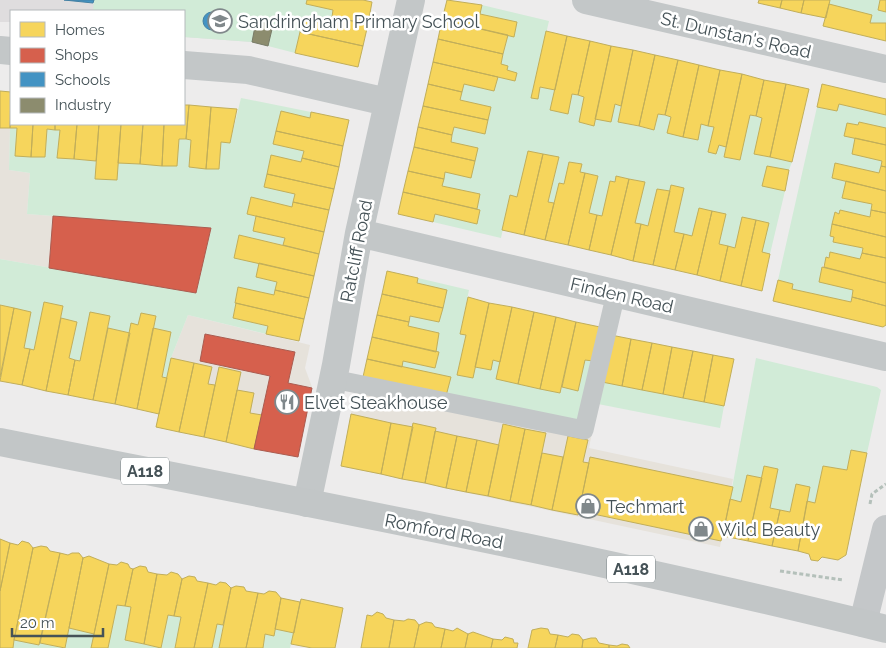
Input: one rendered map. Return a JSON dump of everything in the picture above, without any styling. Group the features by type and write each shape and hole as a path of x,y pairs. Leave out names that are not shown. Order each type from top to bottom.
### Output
{"main road":[{"name":"Romford Road","path":"0,442 707,586 875,626"},
{"path":"875,626 886,529"}],"street":[{"name":"Ratcliff Road","path":"307,503 333,379 359,233 411,0"},
{"name":"St. Dunstan's Road","path":"586,0 886,69"},
{"path":"185,65 248,70 387,102"},
{"name":"Finden Road","path":"359,233 886,357"}],"lane":[{"path":"333,379 584,430 616,293"}],"path":[{"path":"865,511 869,507 872,494 886,484"},
{"path":"824,581 826,572"}],"shaded area":[{"name":"Sandringham Primary School","path":"0,0 260,0 252,42 185,37 185,10 10,10 10,22 0,22"},
{"path":"0,128 10,128 9,170 30,173 27,214 211,228 196,293 0,259"},
{"path":"188,315 310,345 305,368 312,387 298,457 156,427 171,358"},
{"path":"613,324 589,448 733,479 720,547 341,466 355,393 360,394 363,377 575,424"}],"green space":[{"name":"Sandringham Primary School","path":"94,0 307,0 306,4 333,10 331,25 303,19 295,53 268,46 273,25 256,21 252,42 185,37 185,10 93,10"},
{"path":"830,0 880,0 878,10 886,12 886,23 870,23 829,4"},
{"path":"482,5 549,21 531,98 538,99 540,87 555,90 551,110 568,114 572,94 584,97 579,122 593,126 595,119 615,104 621,106 618,122 654,130 658,114 671,117 668,133 697,140 701,124 714,127 708,152 716,154 719,145 726,147 724,157 739,160 750,115 762,118 755,154 792,162 789,170 767,166 762,186 785,191 770,254 762,252 742,217 735,248 674,232 684,188 671,185 670,191 657,189 648,226 635,223 645,182 616,176 615,182 610,181 602,216 589,213 598,176 580,172 582,164 569,162 564,184 559,183 554,203 548,202 559,158 529,151 517,197 510,195 501,238 433,222 435,214 477,224 480,210 477,209 480,194 442,186 454,127 485,134 491,107 460,100 464,84 494,91 498,77 515,81 517,73 507,70 508,66 501,64 508,35 514,36 517,22 480,14"},
{"path":"241,98 311,112 310,118 281,111 273,144 304,151 301,162 271,155 264,187 295,194 292,207 251,197 247,214 256,216 253,231 285,238 283,245 239,235 234,257 259,263 256,277 277,282 274,295 238,287 233,318 268,326 266,334 188,315 171,358 167,378 162,377 171,332 153,328 156,316 141,313 138,325 131,324 130,333 108,328 110,316 80,361 69,358 77,322 61,318 63,306 44,302 34,350 24,348 31,312 0,305 0,259 196,293 211,228 27,214 30,173 9,170 10,128 17,128 15,156 45,157 47,129 60,130 58,158 96,161 95,179 116,180 118,163 177,166 179,139 191,140 189,167 219,169 221,142 230,143"},
{"path":"839,104 886,115 886,128 859,122 858,125 847,123 844,135 855,138 882,161 879,173 836,163 832,178 846,181 842,198 872,204 870,217 840,210 839,214 835,212 830,236 834,237 833,242 863,248 860,259 831,252 822,267 853,290 851,302 792,289 793,284 778,280 817,107 837,111"},
{"path":"418,278 469,290 460,334 466,335 457,375 472,378 475,367 491,370 493,360 500,362 497,379 560,393 562,387 578,391 585,360 593,361 580,420 446,396 450,377 402,367 403,361 435,368 439,353 436,352 439,333 408,326 410,316 439,322 447,290 417,283"},
{"path":"756,358 877,387 881,390 867,453 851,450 847,470 823,466 815,503 807,501 796,484 790,512 770,508 778,469 764,466 762,478 747,475 741,502 730,499"},
{"path":"602,382 724,406 720,428 598,404"},
{"path":"117,605 131,607 125,640 161,648 108,648"},
{"path":"168,615 181,617 175,648 161,648"},
{"path":"217,624 223,625 219,648 212,648"},
{"path":"69,628 94,634 91,648 65,648"},
{"path":"275,629 294,633 290,648 263,648 265,634 274,636"},
{"path":"14,640 39,645 40,643 64,648 13,648"}],"building: Homes":[{"path":"307,0 363,0 372,2 368,24 332,17 333,10 306,4"},
{"path":"447,0 482,5 480,14 517,22 514,37 442,20"},
{"path":"759,0 782,0 780,8 758,3"},
{"path":"782,0 804,0 801,13 780,8"},
{"path":"804,0 830,0 826,18 801,13"},
{"path":"880,0 886,0 886,12 878,10"},
{"path":"829,4 872,15 870,23 886,23 886,41 823,26"},
{"path":"332,17 368,24 363,46 300,32 303,19 331,25"},
{"path":"442,20 508,35 503,54 438,39"},
{"path":"546,31 567,36 555,90 540,87 538,99 531,98"},
{"path":"300,32 363,46 358,67 295,53"},
{"path":"567,36 590,41 578,95 572,94 568,114 550,110"},
{"path":"438,39 503,54 501,64 508,66 507,70 517,73 515,81 433,62"},
{"path":"590,41 611,46 594,126 579,122 584,97 578,95"},
{"path":"611,46 633,50 621,106 615,104 611,122 595,119"},
{"path":"633,50 655,55 639,126 618,122"},
{"path":"655,55 678,60 665,115 658,114 654,130 639,126"},
{"path":"678,60 699,65 683,137 667,133 671,117 665,115"},
{"path":"433,62 498,77 494,91 464,84 462,92 428,84"},
{"path":"699,65 720,70 708,126 701,124 698,140 683,137"},
{"path":"720,70 742,74 726,147 719,145 716,154 708,152 714,127 708,126"},
{"path":"742,74 764,80 756,116 750,115 740,160 724,157"},
{"path":"764,80 786,84 770,157 754,154 762,118 756,116"},
{"path":"428,84 462,92 460,100 491,107 488,120 423,106"},
{"path":"786,84 809,89 792,162 770,157"},
{"path":"822,84 886,99 886,115 839,104 837,111 817,107"},
{"path":"0,91 10,92 10,128 0,128"},
{"path":"185,105 189,105 186,139 179,139 177,166 162,166 164,125 185,125"},
{"path":"189,105 211,107 206,169 189,167 191,140 186,139"},
{"path":"423,106 488,120 485,134 454,127 452,135 418,127"},
{"path":"211,107 237,109 230,143 221,142 219,169 206,169"},
{"path":"281,111 310,118 311,112 349,120 343,146 276,131"},
{"path":"859,122 886,128 886,145 844,136 847,123 858,125"},
{"path":"10,125 33,125 31,157 15,156 17,128 10,128"},
{"path":"33,125 55,125 55,130 47,129 45,157 31,157"},
{"path":"55,125 77,125 74,159 57,158 60,130 55,130"},
{"path":"77,125 99,125 96,161 74,159"},
{"path":"99,125 121,125 117,180 95,179"},
{"path":"121,125 143,125 140,164 118,163"},
{"path":"143,125 164,125 162,166 140,164"},
{"path":"418,127 452,135 451,142 478,148 475,161 414,147"},
{"path":"276,131 343,146 339,167 302,158 304,151 273,144"},
{"path":"855,138 886,145 886,167 881,166 882,161 852,154"},
{"path":"414,147 475,161 471,178 445,172 444,179 408,171"},
{"path":"528,151 543,154 524,235 502,230 510,195 517,197"},
{"path":"543,154 559,157 548,202 554,203 545,240 524,235"},
{"path":"271,155 301,162 302,158 339,167 334,189 267,174"},
{"path":"569,162 582,164 580,172 585,173 568,245 545,240 559,183 564,184"},
{"path":"835,163 879,173 881,166 886,167 886,191 832,178"},
{"path":"767,166 789,170 785,191 762,186"},
{"path":"408,171 444,179 442,186 480,194 477,209 403,192"},
{"path":"585,173 598,176 589,213 597,215 589,250 568,245"},
{"path":"267,174 334,189 329,210 293,202 295,194 264,187"},
{"path":"616,176 629,179 611,255 589,250 597,215 602,216 610,181 615,182"},
{"path":"629,179 645,182 635,223 641,224 633,261 611,255"},
{"path":"846,181 886,191 886,213 871,210 872,204 842,198"},
{"path":"671,185 684,188 674,232 684,234 675,270 653,265"},
{"path":"657,189 670,191 653,265 633,261 641,224 648,226"},
{"path":"403,192 480,210 477,224 435,214 433,222 398,214"},
{"path":"251,197 292,207 293,202 329,210 324,232 247,214"},
{"path":"699,208 712,211 697,275 675,270 684,234 692,236"},
{"path":"840,210 870,217 871,210 886,213 886,237 832,224 835,212 839,214"},
{"path":"712,211 726,214 719,244 728,246 720,281 697,275"},
{"path":"256,216 324,232 319,254 283,245 285,238 253,231"},
{"path":"742,217 756,220 741,286 720,281 728,246 735,248"},
{"path":"756,220 769,223 762,252 770,254 762,291 741,286"},
{"path":"832,224 886,237 886,258 862,253 863,248 833,242 834,237 830,236"},
{"path":"239,235 319,254 314,276 234,258"},
{"path":"830,252 860,259 862,253 886,258 886,283 824,267 826,257 829,258"},
{"path":"259,263 314,276 309,298 275,290 277,282 256,277"},
{"path":"822,267 886,283 886,306 852,297 853,290 819,282"},
{"path":"387,271 418,278 417,283 447,290 443,308 382,294"},
{"path":"778,280 793,284 792,289 851,302 852,297 886,306 886,325 883,327 773,301"},
{"path":"238,287 274,295 275,290 309,298 304,319 235,303"},
{"path":"382,294 443,308 439,322 410,316 409,322 377,315"},
{"path":"468,297 489,303 473,378 457,375 466,335 460,334"},
{"path":"44,302 63,306 46,391 22,385 30,349 34,350"},
{"path":"236,303 304,319 299,341 266,334 268,326 233,318"},
{"path":"489,303 512,307 500,362 493,360 491,370 475,367"},
{"path":"0,305 14,308 0,377"},
{"path":"512,307 534,312 518,384 496,379"},
{"path":"14,308 31,312 24,348 30,349 22,385 0,381"},
{"path":"90,312 110,316 93,400 68,395 75,360 80,361"},
{"path":"534,312 556,317 540,389 518,384"},
{"path":"141,313 156,316 137,409 115,404 131,323 138,325"},
{"path":"377,315 409,322 408,326 439,333 436,352 372,337"},
{"path":"556,317 576,322 560,393 540,389"},
{"path":"61,318 77,322 69,358 75,360 68,395 46,391"},
{"path":"576,322 600,327 593,361 585,360 578,391 562,387"},
{"path":"108,328 130,333 115,404 93,400"},
{"path":"153,328 171,332 162,377 167,378 159,414 137,409"},
{"path":"611,335 631,339 622,386 602,382"},
{"path":"372,337 439,352 435,368 403,361 402,367 367,359"},
{"path":"631,339 652,343 642,390 622,386"},
{"path":"652,343 672,347 663,394 642,390"},
{"path":"672,347 693,351 683,398 663,394"},
{"path":"693,351 713,355 704,402 683,398"},
{"path":"713,355 734,359 724,406 704,402"},
{"path":"171,358 194,363 179,432 156,427"},
{"path":"367,359 451,377 446,396 363,377"},
{"path":"194,363 212,367 208,384 215,385 204,437 179,432"},
{"path":"219,367 241,372 226,442 204,437"},
{"path":"237,390 254,393 250,413 262,415 254,449 226,442"},
{"path":"351,414 391,423 381,474 341,466"},
{"path":"391,423 413,427 402,479 381,474"},
{"path":"413,423 436,428 425,483 402,479"},
{"path":"503,424 525,429 510,501 488,496"},
{"path":"525,429 546,433 531,505 510,501"},
{"path":"435,431 457,436 446,488 425,483"},
{"path":"457,436 477,440 466,492 446,488"},
{"path":"568,436 588,440 583,462 589,463 578,515 552,510"},
{"path":"477,440 499,445 488,496 466,492"},
{"path":"851,450 867,453 846,555 838,560 822,557 818,561 811,560 809,554 798,551 807,501 815,503 823,466 847,470"},
{"path":"542,453 563,457 552,510 531,505"},
{"path":"590,457 733,487 721,541 579,511"},
{"path":"764,466 778,469 770,508 780,510 772,546 748,541"},
{"path":"747,475 762,478 748,541 723,536 730,499 741,502"},
{"path":"796,484 810,487 798,551 772,546 780,510 790,512"},
{"path":"0,539 10,543 0,591"},
{"path":"22,541 29,543 33,548 13,648 0,648 0,591 10,543 18,545"},
{"path":"47,547 50,551 60,553 39,645 14,640 33,548"},
{"path":"60,553 68,555 79,553 83,558 65,648 40,643"},
{"path":"89,556 109,564 94,634 69,628 83,558"},
{"path":"121,562 128,564 133,569 125,606 117,605 108,648 91,648 109,564 117,565"},
{"path":"140,566 146,567 148,572 157,574 144,644 125,640 131,607 125,606 133,569"},
{"path":"171,572 178,574 182,579 174,616 168,615 161,648 144,644 157,574 167,575"},
{"path":"189,576 195,577 197,581 208,583 194,648 175,648 181,617 174,616 182,579"},
{"path":"220,582 226,583 231,588 223,625 217,624 212,648 194,648 208,583 216,585"},
{"path":"236,586 244,587 246,591 258,593 246,648 219,648 231,588"},
{"path":"269,591 276,592 281,598 274,636 265,634 263,648 246,648 258,593 264,594"},
{"path":"281,598 300,602 294,633 275,629"},
{"path":"301,599 343,608 335,648 312,648 291,644"},
{"path":"377,612 383,614 386,618 394,620 389,648 361,648 367,615 372,616"},
{"path":"408,619 415,620 419,625 414,648 389,648 394,620 404,621"},
{"path":"426,622 432,623 435,627 445,629 441,648 414,648 419,625"},
{"path":"457,628 468,634 465,648 441,648 445,629 453,631"},
{"path":"548,629 550,634 558,635 555,648 528,648 532,630"},
{"path":"473,632 493,639 491,648 465,648 468,634"},
{"path":"572,634 579,635 583,640 582,648 555,648 558,635 568,637"},
{"path":"505,637 513,639 514,643 518,643 517,648 491,648 493,639 502,640"},
{"path":"596,638 599,643 609,645 609,648 582,648 583,640"},
{"path":"622,644 628,645 630,648 609,648 609,645 617,646"}],"building: Shops":[{"path":"53,216 211,228 196,293 49,268"},
{"name":"Elvet Steakhouse","path":"205,334 295,352 288,383 312,388 298,457 254,449 270,376 200,361"}],"building: Schools":[{"path":"64,0 94,0 93,3"},
{"path":"212,12 218,15 221,21 218,27 212,30 206,27 203,21 206,15"}],"building: Industry":[{"path":"256,21 273,25 268,46 252,42"}],"place":[{"name":"Sandringham Primary School","path":"220,21"},
{"name":"Elvet Steakhouse","path":"287,402"},
{"name":"Techmart","path":"588,506"},
{"name":"Wild Beauty","path":"701,529"}]}
